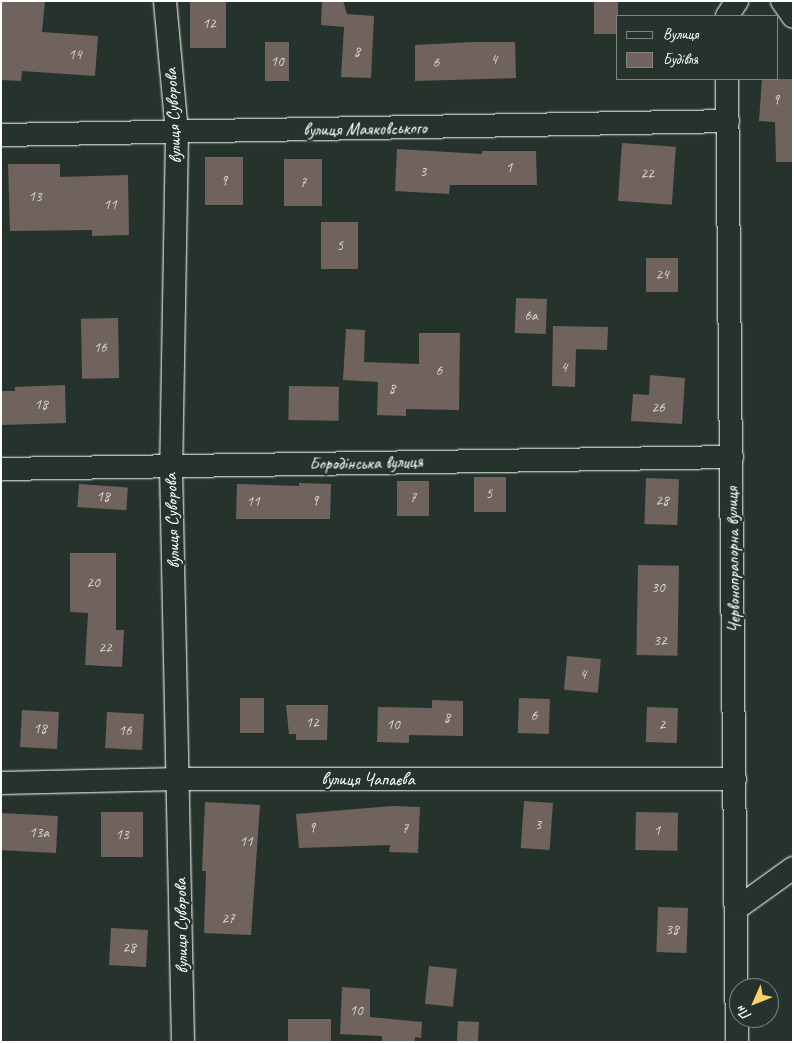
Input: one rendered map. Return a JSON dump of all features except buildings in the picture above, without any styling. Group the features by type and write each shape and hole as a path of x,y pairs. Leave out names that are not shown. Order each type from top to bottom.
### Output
{"street":[{"name":"вулиця Суворова","path":"165,1 177,133 171,466 180,779 183,1042"},
{"path":"726,1 726,15"},
{"path":"727,15 737,1"},
{"name":"Червонопрапорна вулиця","path":"727,80 737,1042"},
{"name":"вулиця Маяковського","path":"1,135 728,121"},
{"name":"Бородінська вулиця","path":"1,469 732,457"},
{"name":"вулиця Чапаєва","path":"1,783 180,779 735,779"},
{"path":"736,909 793,868"}]}
